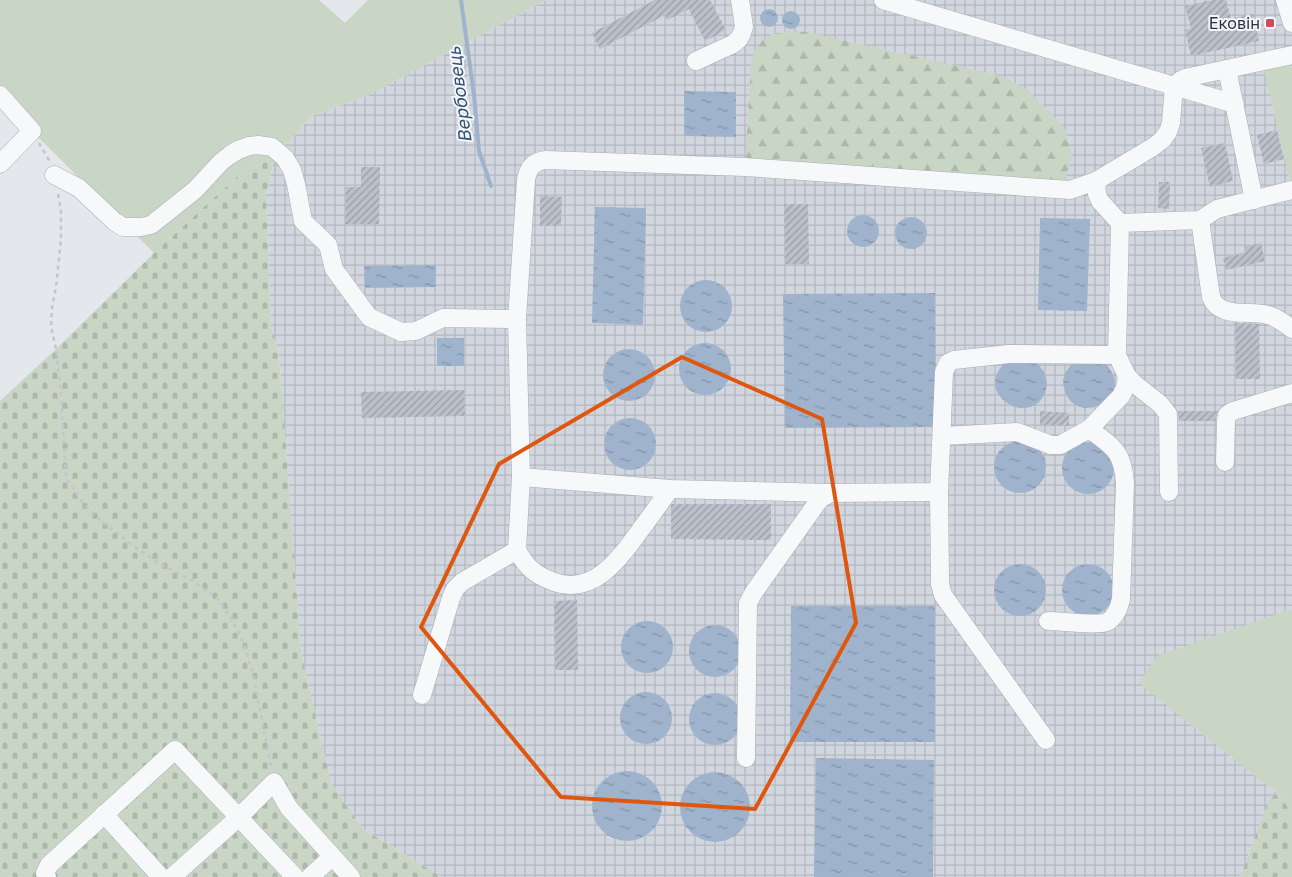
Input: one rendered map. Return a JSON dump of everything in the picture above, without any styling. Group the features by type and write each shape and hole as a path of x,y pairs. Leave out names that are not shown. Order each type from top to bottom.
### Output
{"street":[{"path":"696,61 733,44 739,39 744,27 740,0"},
{"path":"883,0 1235,104"},
{"path":"1285,0 1292,23"},
{"path":"670,489 613,565 598,577 584,583 559,584 541,576 527,566 517,550 521,477 517,318 526,180 532,165 540,160 745,166 1070,190 1096,181 1149,150 1162,140 1168,132 1171,123 1174,86 1180,80 1292,55"},
{"path":"1227,69 1254,200"},
{"path":"0,95 32,131 0,164"},
{"path":"54,175 79,188 115,222 123,227 141,227 151,224 195,190 221,162 238,150 258,145 272,147 285,158 292,170 303,221 328,245 334,269 369,317 401,332 416,331 443,318 517,318"},
{"path":"1096,181 1097,194 1100,201 1120,222 1117,355 1127,376 1160,404 1168,414 1169,492"},
{"path":"1120,222 1200,220 1217,209 1292,190"},
{"path":"1200,220 1211,297 1215,305 1227,311 1266,314 1278,319 1292,329"},
{"path":"1046,740 943,595 940,584 939,492 944,372 946,366 951,361 1009,354 1117,355"},
{"path":"942,436 1016,432 1051,445 1060,446 1090,429 1122,396 1127,376"},
{"path":"1225,462 1227,415 1233,411 1292,393"},
{"path":"1048,621 1105,623 1113,617 1120,606 1126,484 1124,468 1117,451 1090,429"},
{"path":"521,477 670,489 830,493 939,492"},
{"path":"746,758 748,603 817,503 830,493"},
{"path":"422,695 455,589 466,579 517,550"},
{"path":"47,877 45,873 49,865 175,750 295,877"},
{"path":"172,877 238,818 274,782 290,808 350,877"},
{"path":"104,814 161,877"},
{"path":"310,877 332,857"}],"path":[{"path":"32,131 51,164 61,211 61,239 51,327 62,394 66,478 82,502 99,519 157,562 193,581 217,598 231,618 244,644 254,678 274,782"}],"highlighted area":[{"path":"682,357 822,419 856,623 755,809 561,797 421,627 499,464"}],"shaded area":[{"path":"546,0 1285,0 1292,23 1292,55 1263,61 1292,191 1292,609 1270,617 1140,683 1279,795 1270,798 1240,877 442,877 363,829 331,783 301,652 279,354 271,327 266,195 275,157 312,116 369,95"}],"green space":[{"path":"0,0 319,0 345,23 368,0 546,0 369,95 312,116 275,157 240,174 154,253 32,131 0,95"},
{"path":"789,31 806,32 993,74 1010,80 1029,91 1065,130 1072,155 1062,190 745,167 751,64 754,51 763,40 773,34"},
{"path":"1292,55 1292,191 1262,61"},
{"path":"275,157 266,195 271,327 279,354 301,652 331,783 363,829 442,877 0,877 0,401 154,253 240,174"},
{"path":"1292,609 1292,813 1279,795 1139,683 1157,656"},
{"path":"1279,795 1292,813 1292,877 1240,877 1270,797"}],"water":[{"path":"769,9 775,12 778,18 775,24 769,27 763,24 760,18 763,12"},
{"path":"791,11 797,14 800,20 797,26 791,29 785,26 782,20 785,14"},
{"path":"684,91 736,92 736,137 684,136"},
{"path":"595,207 646,208 643,325 592,323"},
{"path":"863,215 875,219 879,231 875,243 863,247 851,243 847,231 851,219"},
{"path":"911,217 923,221 927,233 923,245 911,249 899,245 895,233 899,221"},
{"path":"1040,218 1090,219 1087,311 1038,310"},
{"path":"436,265 436,287 365,288 364,266"},
{"path":"706,280 716,282 724,288 730,296 732,306 730,316 724,324 716,330 706,332 696,330 688,324 682,316 680,306 682,296 688,288 696,282"},
{"path":"935,293 936,427 785,428 783,294"},
{"path":"437,338 464,338 464,366 437,366"},
{"path":"705,343 715,345 723,351 729,359 731,369 729,379 723,387 715,393 705,395 695,393 687,387 681,379 679,369 681,359 687,351 695,345"},
{"path":"629,349 639,351 647,357 653,365 655,375 653,385 647,393 639,399 629,401 619,399 611,393 605,385 603,375 605,365 611,357 619,351"},
{"path":"1007,361 1036,362 1041,368 1046,378 1047,386 1039,402 1029,407 1018,408 1007,403 999,395 995,385 997,373"},
{"path":"1075,361 1104,362 1113,375 1114,387 1110,397 1101,404 1091,408 1080,407 1070,400 1064,388 1063,380 1067,370"},
{"path":"630,418 640,420 648,426 654,434 656,444 654,454 648,462 640,468 630,470 620,468 612,462 606,454 604,444 606,434 612,426 620,420"},
{"path":"1020,441 1030,443 1038,449 1044,457 1046,467 1044,477 1038,485 1030,491 1020,493 1010,491 1002,485 996,477 994,467 996,457 1002,449 1010,443"},
{"path":"1088,442 1098,444 1106,450 1112,458 1114,468 1112,478 1106,486 1098,492 1088,494 1078,492 1070,486 1064,478 1062,468 1064,458 1070,450 1078,444"},
{"path":"1020,564 1030,566 1038,572 1044,580 1046,590 1044,600 1038,608 1030,614 1020,616 1010,614 1002,608 996,600 994,590 996,580 1002,572 1010,566"},
{"path":"1088,564 1098,566 1106,572 1112,580 1114,590 1112,600 1106,608 1098,614 1088,616 1078,614 1070,608 1064,600 1062,590 1064,580 1070,572 1078,566"},
{"path":"791,606 935,606 935,742 790,742"},
{"path":"647,621 657,623 665,629 671,637 673,647 671,657 665,665 657,671 647,673 637,671 629,665 623,657 621,647 623,637 629,629 637,623"},
{"path":"715,625 725,627 733,633 739,641 741,651 739,661 733,669 725,675 715,677 705,675 697,669 691,661 689,651 691,641 697,633 705,627"},
{"path":"646,692 656,694 664,700 670,708 672,718 670,728 664,736 656,742 646,744 636,742 628,736 622,728 620,718 622,708 628,700 636,694"},
{"path":"715,693 725,695 733,701 739,709 741,719 739,729 733,737 725,743 715,745 705,743 697,737 691,729 689,719 691,709 697,701 705,695"},
{"path":"816,758 934,760 933,877 814,877"},
{"path":"627,771 640,774 652,781 659,793 662,806 659,819 652,831 640,838 627,841 614,838 602,831 595,819 592,806 595,793 602,781 614,774"},
{"path":"715,772 728,775 740,782 747,794 750,807 747,820 740,832 728,839 715,842 702,839 690,832 683,820 680,807 683,794 690,782 702,775"}],"building":[{"path":"655,0 710,0 726,30 705,41 689,9 667,20 665,15 600,49 592,33"},
{"path":"1213,0 1226,0 1231,19 1253,14 1259,41 1191,56 1185,30 1191,28 1185,6"},
{"path":"1277,130 1284,159 1264,164 1257,135"},
{"path":"1225,143 1233,181 1210,187 1201,148"},
{"path":"361,167 380,167 379,224 345,224 346,187 361,187"},
{"path":"1159,182 1170,182 1169,209 1158,208"},
{"path":"540,196 562,197 561,226 540,226"},
{"path":"784,204 808,204 809,264 785,264"},
{"path":"1261,243 1265,261 1226,270 1223,258 1246,252 1245,247"},
{"path":"1235,323 1259,324 1260,379 1236,379"},
{"path":"464,390 465,416 362,418 361,392"},
{"path":"1040,411 1069,413 1069,426 1040,425"},
{"path":"1178,411 1218,411 1215,421 1179,421"},
{"path":"672,504 771,504 771,540 671,539"},
{"path":"577,600 578,670 555,670 554,601"}],"waterway":[{"name":"Вербовець","path":"461,0 474,95 479,151 491,186"}],"place":[{"name":"Ековін","path":"1270,23"}]}
